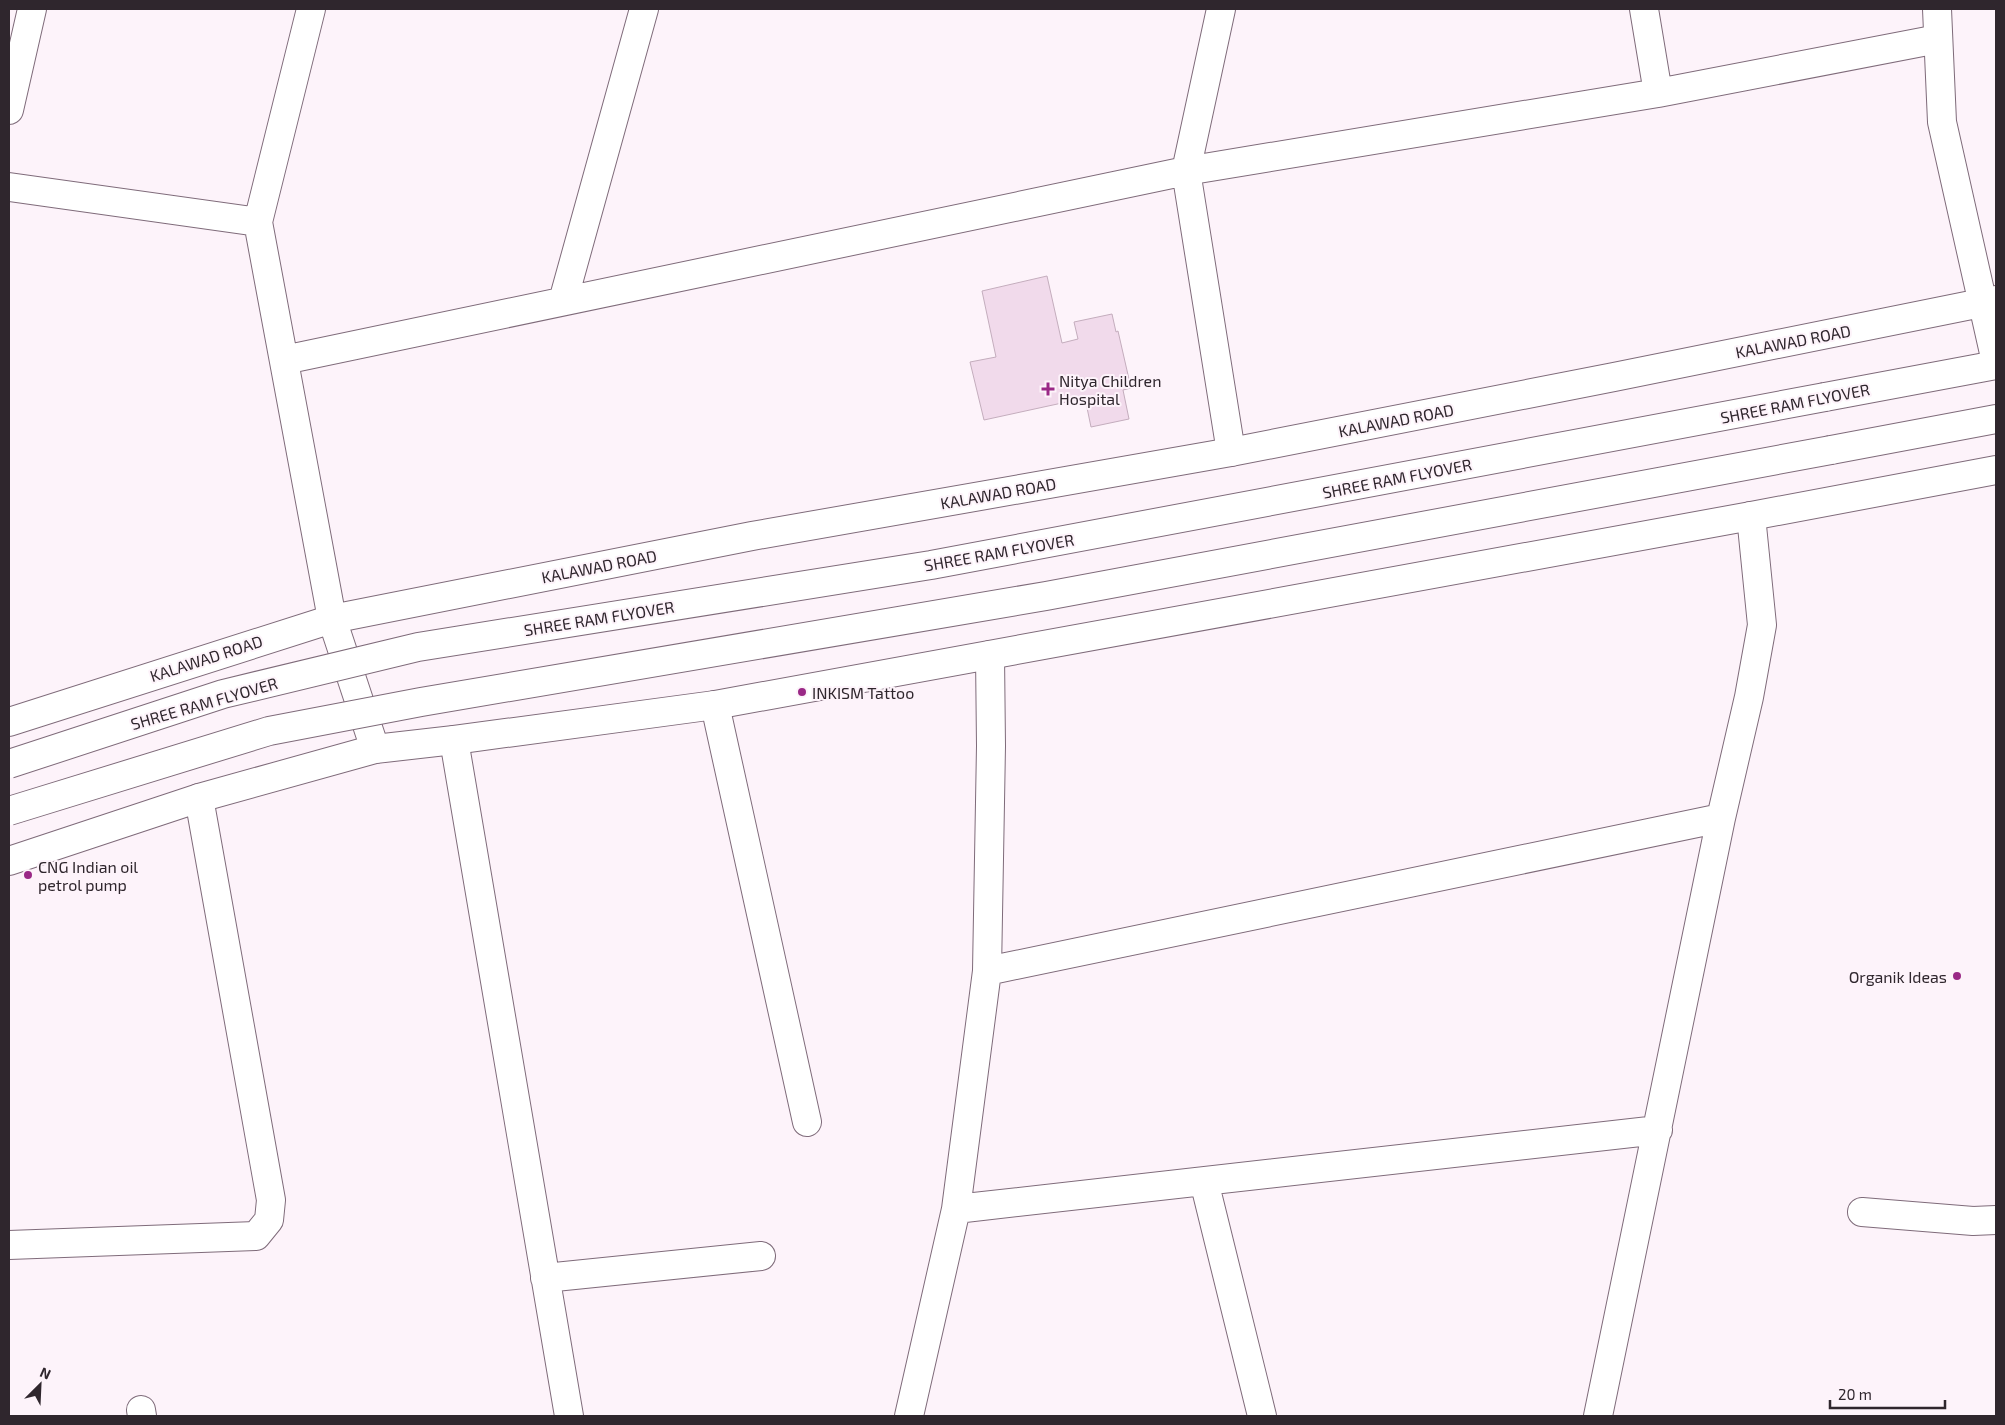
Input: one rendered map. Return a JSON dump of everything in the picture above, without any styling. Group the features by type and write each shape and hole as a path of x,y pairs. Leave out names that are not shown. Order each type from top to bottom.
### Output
{"street":[{"path":"9,110 32,9"},
{"path":"311,9 258,222 332,619 375,749"},
{"path":"563,301 644,9"},
{"path":"1221,9 1186,171 1231,452"},
{"path":"1644,9 1658,93"},
{"path":"1937,9 1942,122 1989,301 1996,363"},
{"path":"284,360 1186,171 1658,93 1938,39"},
{"path":"9,187 258,222"},
{"name":"KALAWAD ROAD","path":"9,722 332,619 752,536 1231,452 1989,301"},
{"name":"SHREE RAM FLYOVER","path":"9,764 223,694 418,647 931,565 1996,363"},
{"path":"9,811 269,731 421,702 1046,596 1996,419"},
{"path":"9,861 199,798 375,749 715,705 1996,470"},
{"path":"1598,1416 1762,626 1751,516"},
{"path":"909,1416 956,1209 987,971 990,655"},
{"path":"715,705 807,1122"},
{"path":"454,740 569,1416"},
{"path":"9,1245 256,1236 270,1220 271,1200 199,798"},
{"path":"987,971 1721,818"},
{"path":"956,1209 1658,1130"},
{"path":"1204,1181 1262,1416"},
{"path":"1862,1212 1973,1222 1996,1220"},
{"path":"545,1278 761,1256"}],"building":[{"path":"1047,276 1062,343 1078,339 1074,322 1112,314 1116,332 1118,331 1131,388 1123,390 1129,419 1091,427 1085,398 984,420 970,362 996,357 982,291"}],"place":[{"name":"Nitya Children Hospital","path":"1048,389"},
{"name":"INKISM Tattoo","path":"802,692"},
{"name":"CNG Indian oil petrol pump","path":"28,875"},
{"name":"Organik Ideas","path":"1957,976"}]}
